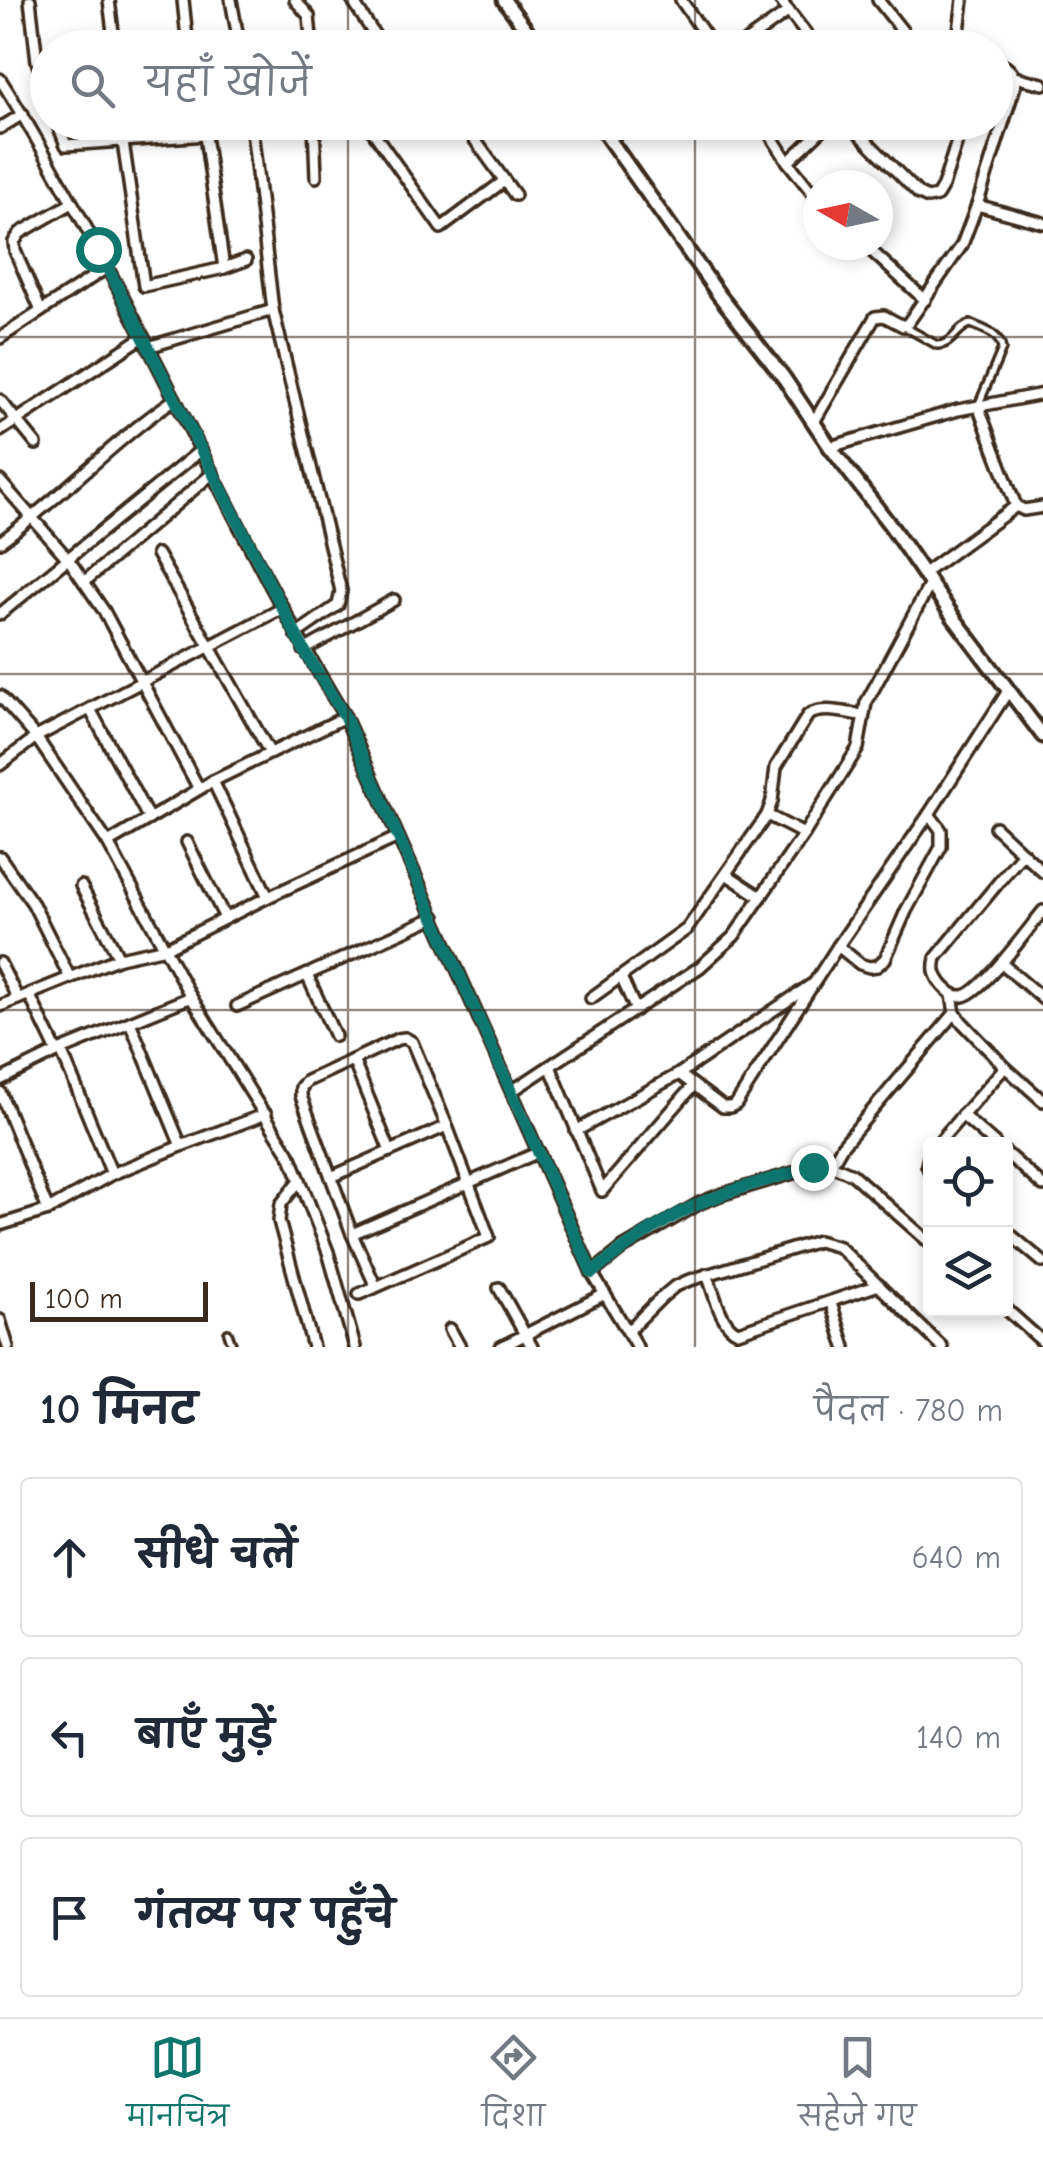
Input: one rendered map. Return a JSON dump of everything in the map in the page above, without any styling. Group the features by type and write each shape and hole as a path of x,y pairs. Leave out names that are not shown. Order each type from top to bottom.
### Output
{"street":[{"path":"30,0 33,30"},
{"path":"110,0 113,30"},
{"path":"182,0 186,30"},
{"path":"231,0 237,30"},
{"path":"295,0 310,16 311,30"},
{"path":"352,0 372,30"},
{"path":"504,0 526,30"},
{"path":"680,0 701,30"},
{"path":"780,0 803,30"},
{"path":"878,0 902,30"},
{"path":"959,30 963,0"},
{"path":"762,30 789,10"},
{"path":"1013,74 1013,92"},
{"path":"1015,77 1043,84"},
{"path":"0,80 30,128"},
{"path":"0,128 22,114"},
{"path":"37,140 108,267 304,650 345,717 592,1273 637,1347"},
{"path":"64,140 66,146 144,140"},
{"path":"207,140 224,268"},
{"path":"253,140 273,310 341,591 338,606 296,634"},
{"path":"315,140 316,177"},
{"path":"379,140 441,228 504,181"},
{"path":"475,140 515,194"},
{"path":"610,140 1008,691 1038,720 1043,736"},
{"path":"774,140 803,181"},
{"path":"788,162 811,140"},
{"path":"866,140 919,194 928,198 938,196 943,186 957,140"},
{"path":"814,422 876,318 884,316 903,326 913,318 962,245 998,140"},
{"path":"123,142 144,286 246,260"},
{"path":"41,311 14,242 20,233 72,202"},
{"path":"977,204 1043,223"},
{"path":"881,260 925,300"},
{"path":"0,338 108,267"},
{"path":"148,347 273,310"},
{"path":"0,431 143,337"},
{"path":"830,447 978,406 1043,394"},
{"path":"0,542 175,399"},
{"path":"0,400 36,444"},
{"path":"978,406 1016,506 1024,510 1043,507"},
{"path":"0,614 201,450"},
{"path":"84,582 214,473"},
{"path":"0,481 69,560 104,611 199,789"},
{"path":"512,1091 712,958 734,936 858,748 866,703 927,579 1016,506"},
{"path":"157,554 270,753"},
{"path":"304,650 394,600"},
{"path":"0,765 36,737 283,608"},
{"path":"679,1074 723,1107 736,1104 1008,691"},
{"path":"0,696 36,737 108,843 191,997 292,1157 328,1252 355,1347"},
{"path":"90,709 149,819"},
{"path":"591,998 687,930 768,815 776,768 808,715 823,710 862,715"},
{"path":"108,843 213,781 345,717"},
{"path":"213,781 268,897"},
{"path":"838,946 869,967 885,959 941,847 941,830 929,814"},
{"path":"768,815 804,834"},
{"path":"996,827 1043,872"},
{"path":"0,1006 120,958 166,948 398,837"},
{"path":"187,842 225,918"},
{"path":"1022,853 936,958 934,969 937,979 952,995 956,1014 1005,1067 1043,1100"},
{"path":"0,857 34,904 70,978"},
{"path":"726,874 761,897"},
{"path":"80,886 120,958"},
{"path":"952,995 969,994 1001,963 1043,911"},
{"path":"237,1006 435,917"},
{"path":"0,963 18,999"},
{"path":"1001,963 1043,999"},
{"path":"307,974 335,1036"},
{"path":"621,977 636,1010"},
{"path":"576,1131 679,1074 816,981"},
{"path":"30,994 112,1174"},
{"path":"0,1080 59,1051 191,997"},
{"path":"831,1165 842,1146 956,1014"},
{"path":"130,1022 181,1146"},
{"path":"359,1294 376,1287 489,1237 410,1040 398,1039 300,1087 330,1177 376,1287"},
{"path":"354,1060 390,1151"},
{"path":"550,1066 602,1191 693,1086"},
{"path":"943,1137 1005,1067"},
{"path":"0,1092 48,1210"},
{"path":"0,1225 48,1210 112,1174 266,1114"},
{"path":"962,1115 988,1137"},
{"path":"330,1177 446,1126"},
{"path":"352,1234 539,1152"},
{"path":"1013,1159 1043,1186"},
{"path":"592,1273 623,1248 700,1204 813,1167 831,1165 852,1174 923,1237"},
{"path":"300,1180 281,1204 279,1221 314,1347"},
{"path":"1013,1238 1043,1262"},
{"path":"628,1330 674,1287 818,1240 839,1248 942,1347"},
{"path":"708,1274 726,1323 738,1332 879,1285"},
{"path":"499,1288 532,1347"},
{"path":"502,1347 605,1294"},
{"path":"831,1303 845,1347"},
{"path":"1013,1315 1043,1342"},
{"path":"0,1320 8,1347"},
{"path":"450,1329 460,1347"}],"lane":[{"path":"903,326 937,345 948,343 971,324 1001,341 1002,348 978,406"},
{"path":"228,1333 234,1347"}],"route":[{"path":"98,249 304,650 345,717 592,1273 623,1248 684,1211 720,1195 813,1167"}]}
